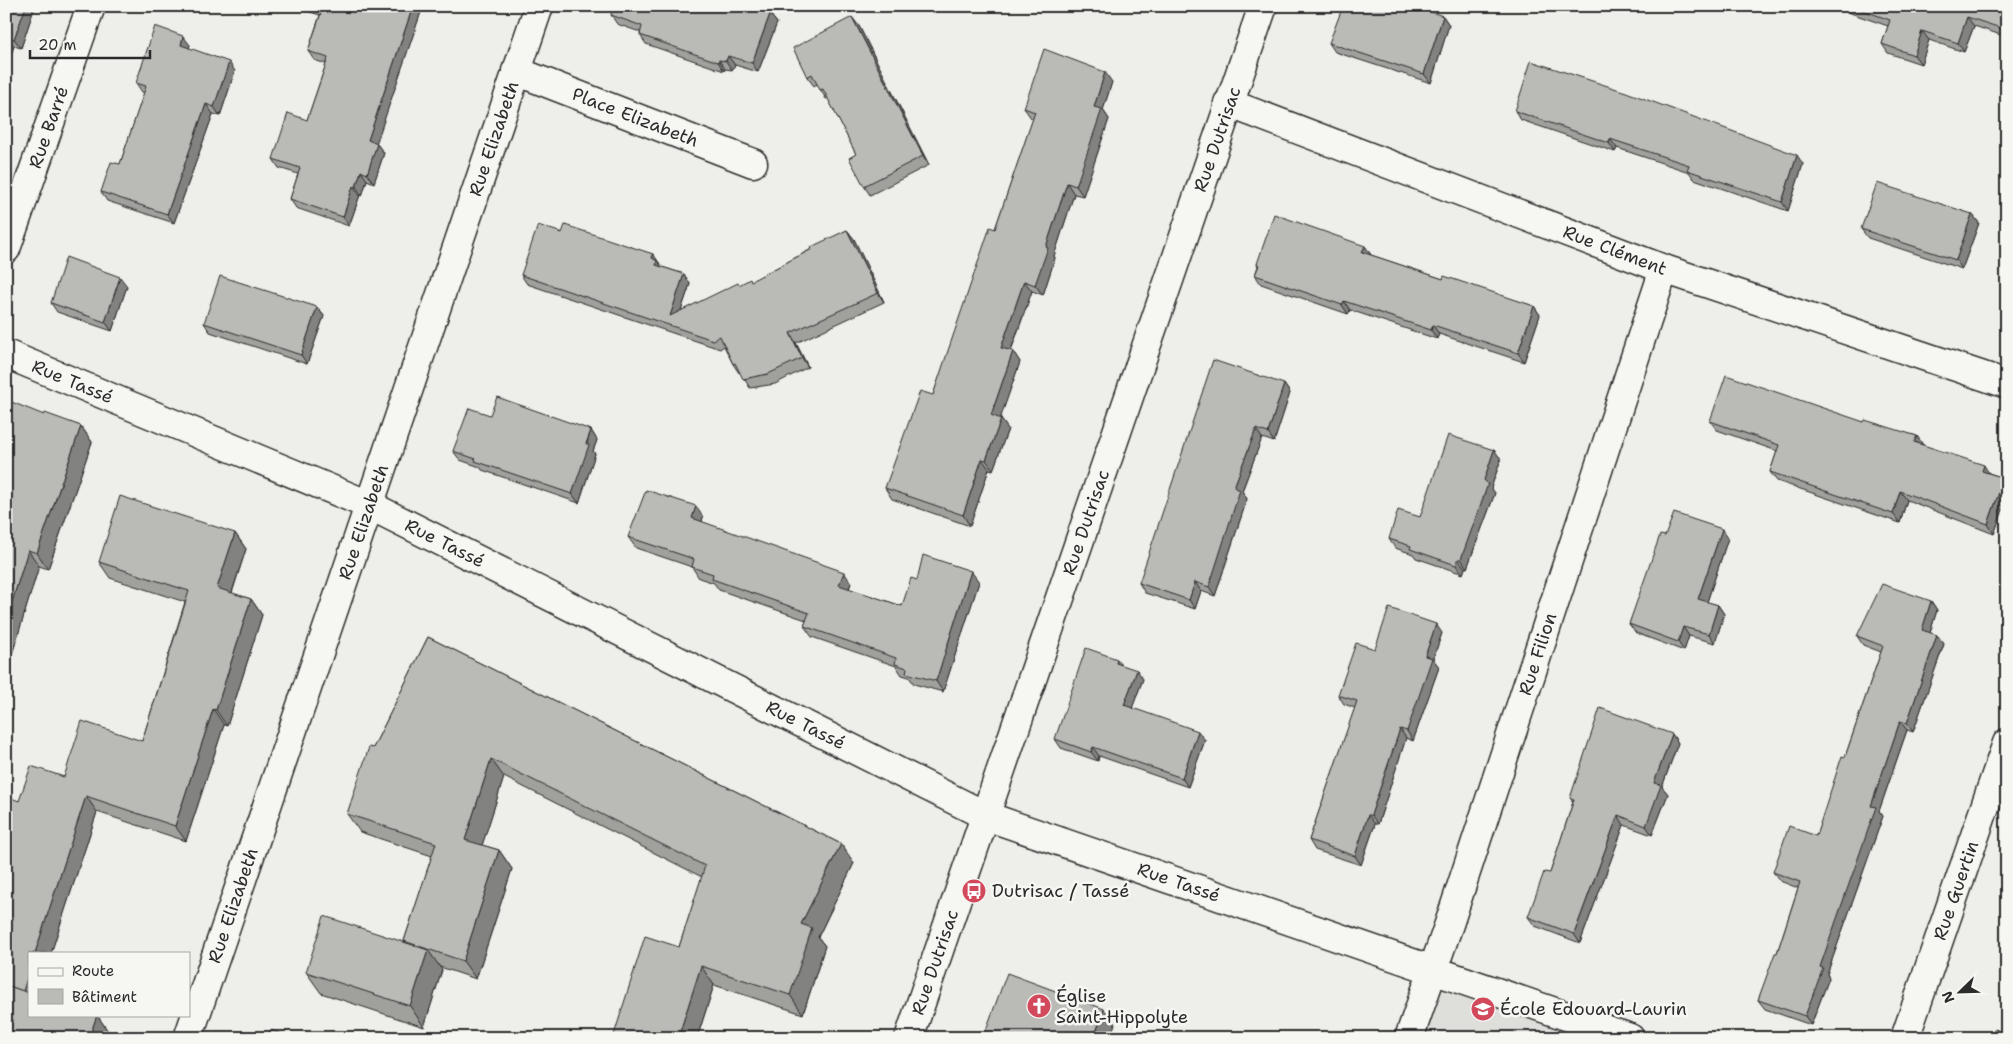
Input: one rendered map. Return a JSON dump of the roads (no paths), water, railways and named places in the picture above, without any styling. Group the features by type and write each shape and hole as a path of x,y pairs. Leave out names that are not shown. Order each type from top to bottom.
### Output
{"street":[{"name":"Rue Barré","path":"6,250 91,6"},
{"name":"Rue Elizabeth","path":"188,1038 539,6"},
{"name":"Rue Dutrisac","path":"909,1038 1228,103 1263,6"},
{"name":"Place Elizabeth","path":"516,72 753,163"},
{"name":"Rue Clément","path":"1228,103 1664,269 2007,384"},
{"name":"Rue Filion","path":"1409,1038 1433,971 1664,269"},
{"name":"Rue Tassé","path":"6,354 369,505 986,816 1630,1038"},
{"name":"Rue Guertin","path":"1905,1038 2007,743"}],"place":[{"name":"Dutrisac / Tassé","path":"974,891"},
{"name":"Église Saint-Hippolyte","path":"1039,1006"},
{"name":"École Edouard-Laurin","path":"1483,1009"}]}
